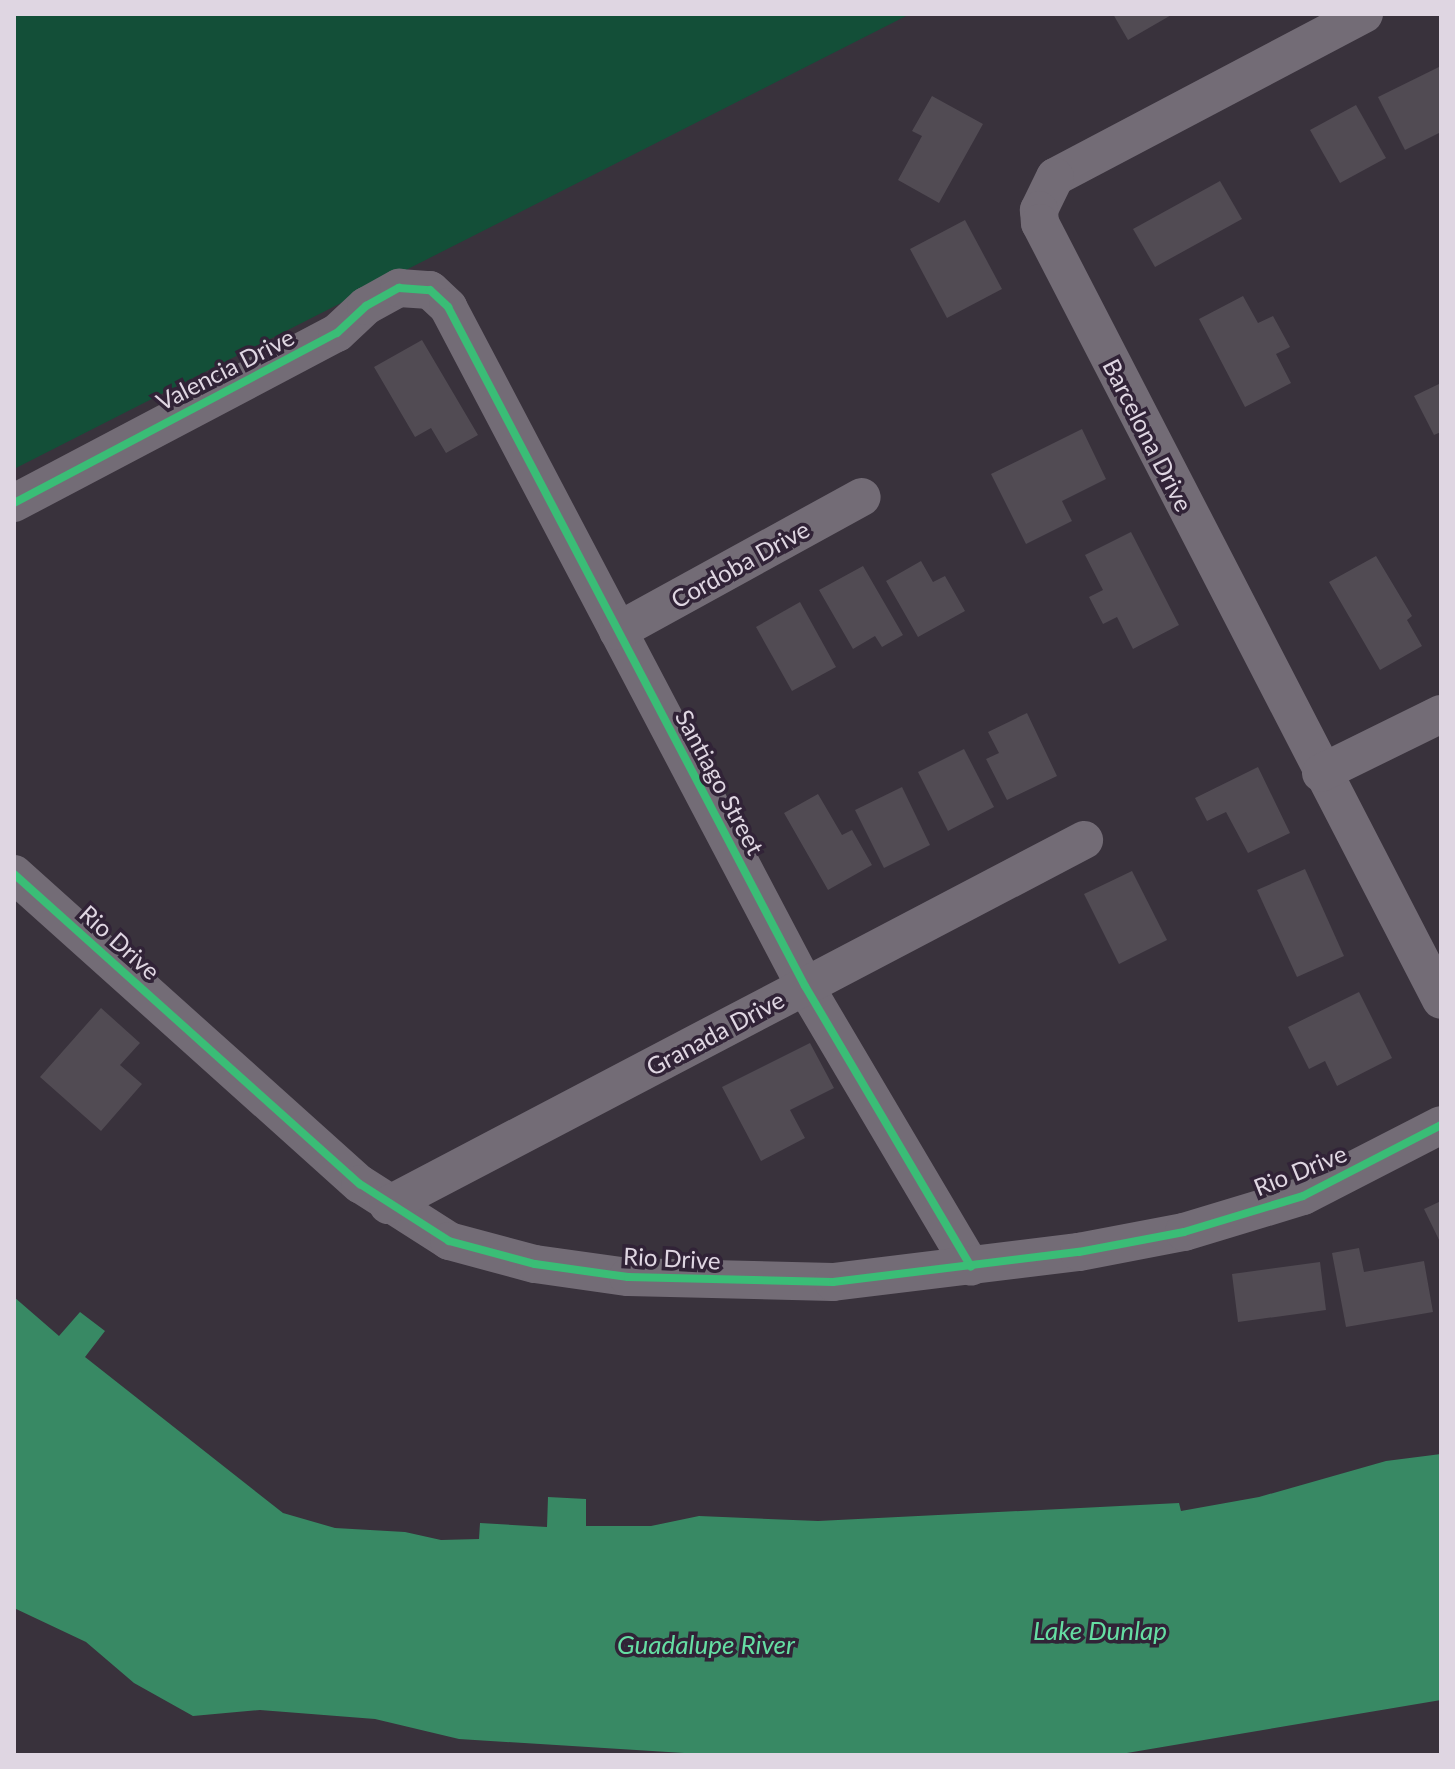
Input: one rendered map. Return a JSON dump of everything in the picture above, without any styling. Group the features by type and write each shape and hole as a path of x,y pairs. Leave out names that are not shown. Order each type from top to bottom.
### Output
{"street":[{"name":"Barcelona Drive","path":"1364,14 1055,177 1039,210 1040,223 1321,773 1441,1000"},
{"name":"Valencia Drive","path":"14,503 337,333 366,306 399,288 430,290 448,307"},
{"name":"Santiago Street","path":"448,307 805,986 971,1267"},
{"name":"Cordoba Drive","path":"618,631 862,497"},
{"path":"1321,773 1441,714"},
{"name":"Granada Drive","path":"388,1205 1084,840"},
{"name":"Rio Drive","path":"14,874 320,1151 388,1205 449,1241 535,1264 628,1277 833,1282 1079,1252 1214,1223 1303,1196 1441,1125"}],"shaded area":[{"path":"14,14 910,14 14,469"}],"water":[{"name":"Lake Dunlap","path":"14,1297 59,1336 80,1312 105,1331 85,1357 283,1513 335,1528 405,1532 441,1540 479,1539 480,1523 547,1527 548,1497 586,1499 586,1526 651,1526 699,1516 818,1521 1179,1503 1181,1511 1259,1497 1386,1461 1441,1454 1441,1700 1115,1755 716,1755 459,1739 375,1719 260,1710 193,1716 134,1683 86,1642 14,1608"}],"building":[{"path":"1113,14 1173,14 1128,40"},
{"path":"1441,66 1441,132 1405,150 1378,97"},
{"path":"932,96 983,124 939,203 898,180 922,136 912,131"},
{"path":"1356,105 1386,158 1340,183 1310,130"},
{"path":"1220,181 1242,219 1155,267 1133,229"},
{"path":"965,220 1002,289 947,318 910,249"},
{"path":"1243,296 1258,323 1273,316 1290,347 1276,354 1291,383 1245,407 1199,319"},
{"path":"422,340 478,435 446,453 431,428 415,437 374,367"},
{"path":"1441,383 1441,432 1434,435 1414,396"},
{"path":"1082,429 1106,479 1062,501 1072,521 1026,544 991,474"},
{"path":"1131,532 1179,625 1133,649 1117,617 1103,624 1089,597 1103,590 1085,555"},
{"path":"1376,556 1412,616 1407,620 1422,646 1380,670 1329,582"},
{"path":"921,561 933,582 945,576 965,611 918,637 886,581"},
{"path":"863,566 903,635 882,647 875,636 853,649 819,590"},
{"path":"800,602 836,667 792,691 756,627"},
{"path":"1027,713 1057,776 1007,800 986,759 999,753 988,732"},
{"path":"964,749 994,807 948,831 918,772"},
{"path":"1258,767 1290,833 1248,853 1226,812 1207,821 1195,798"},
{"path":"902,787 930,845 884,868 855,810"},
{"path":"818,794 842,835 852,830 872,865 828,890 784,813"},
{"path":"1305,869 1344,956 1297,977 1257,890"},
{"path":"1132,871 1167,940 1119,964 1084,894"},
{"path":"1359,992 1392,1058 1337,1086 1325,1061 1309,1069 1288,1027"},
{"path":"101,1008 140,1043 120,1065 142,1084 101,1131 40,1077"},
{"path":"810,1043 834,1088 790,1110 805,1138 761,1161 722,1087"},
{"path":"1441,1201 1441,1244 1424,1209"},
{"path":"1359,1248 1364,1272 1424,1261 1433,1312 1346,1327 1332,1253"},
{"path":"1320,1262 1326,1310 1238,1322 1232,1274"}],"cycle path":[{"path":"14,503 337,333 366,306 399,288 430,290 448,307 805,986 971,1267"},
{"path":"14,874 360,1184 449,1241 535,1264 628,1277 833,1282 1079,1252 1184,1232 1303,1196 1441,1125"}],"water label":[{"name":"Guadalupe River","path":"706,1645"}]}
